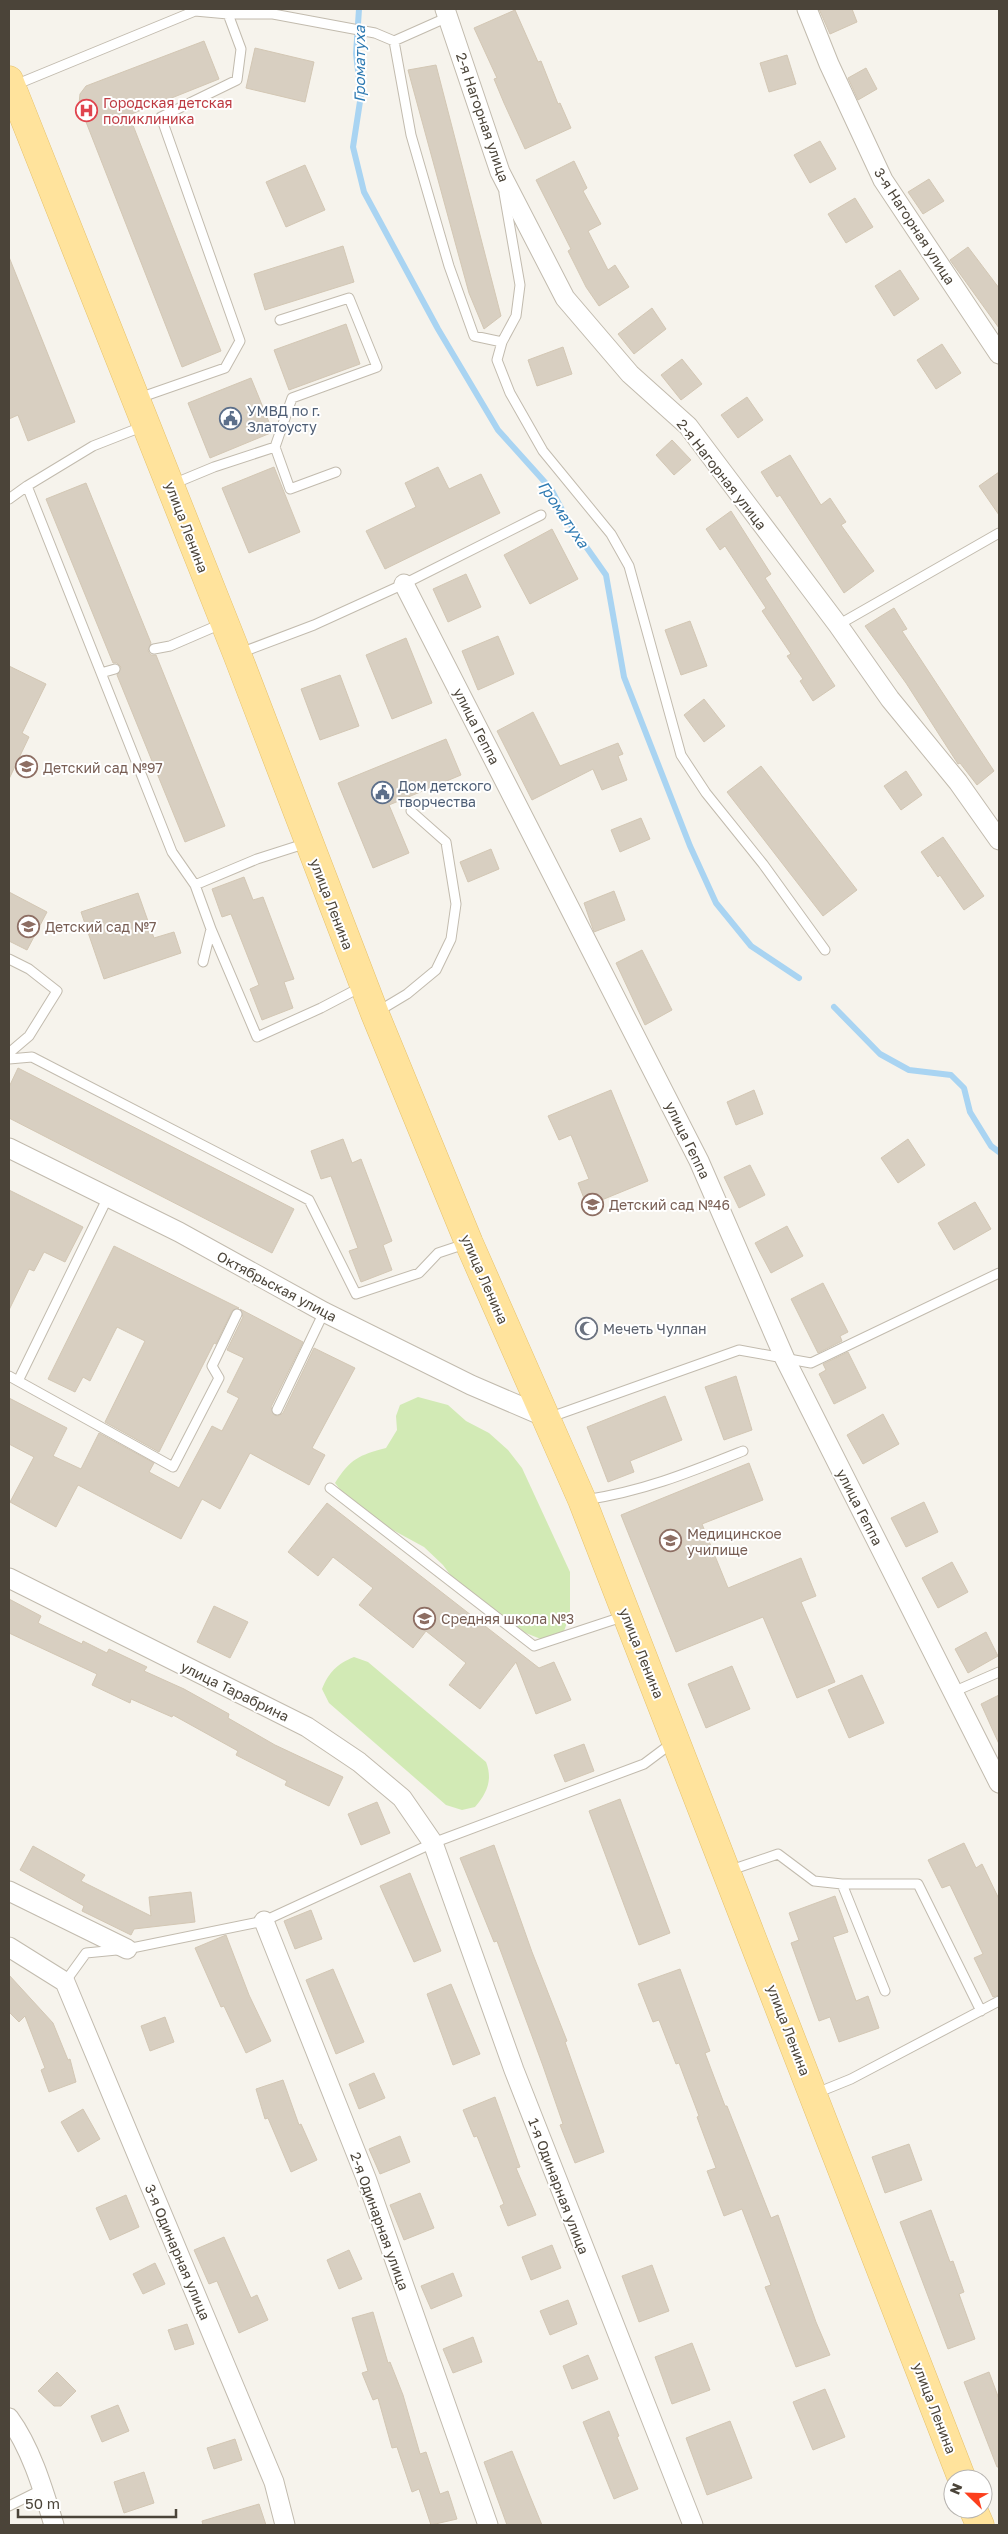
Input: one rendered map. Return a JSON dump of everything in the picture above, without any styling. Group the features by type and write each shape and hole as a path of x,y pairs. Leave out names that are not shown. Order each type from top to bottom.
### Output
{"main road":[{"name":"улица Ленина","path":"10,83 237,654 375,1014 469,1243 548,1418 582,1500 728,1871 958,2469"}],"street":[{"name":"3-я Нагорная улица","path":"807,9 829,64 883,180 999,354"},
{"name":"2-я Нагорная улица","path":"447,13 500,172 565,298 630,374 688,426 838,625 890,700 958,782 999,840"},
{"name":"улица Геппа","path":"404,584 700,1161 785,1359 999,1783"},
{"name":"Октябрьская улица","path":"9,1148 108,1197 324,1312 471,1385 548,1418"},
{"name":"улица Тарабрина","path":"9,1578 307,1727 359,1762 402,1798 433,1842"},
{"name":"1-я Одинарная улица","path":"433,1842 514,2070 693,2525"},
{"path":"9,1891 127,1949"},
{"name":"2-я Одинарная улица","path":"264,1921 366,2178 488,2525"},
{"path":"9,1947 66,1982"},
{"name":"3-я Одинарная улица","path":"66,1982 274,2482 285,2525"},
{"path":"9,2418 17,2430 43,2489 54,2525"}],"lane":[{"path":"10,83 195,11 228,14 273,14 375,34 394,42"},
{"path":"394,42 447,13"},
{"path":"136,399 225,368 240,342 161,117 237,80 241,48 228,14"},
{"path":"394,42 411,135 449,266 474,336 502,342"},
{"path":"500,172 520,285 516,316 502,342 497,360 510,393 543,451 611,534 629,566 681,755 706,793 764,864 825,950"},
{"path":"280,320 349,298 377,367 292,398 275,447 290,489 336,472"},
{"path":"9,499 92,446 147,425"},
{"path":"170,485 275,447"},
{"path":"27,486 172,852 194,885 256,1037 321,1008 364,985"},
{"path":"237,654 314,625 404,584 541,515"},
{"path":"838,625 999,533"},
{"path":"154,650 170,646 224,623"},
{"path":"101,672 115,669"},
{"path":"375,1014 407,994 436,970 451,939 456,904 446,842 411,811"},
{"path":"194,885 257,859 308,843"},
{"path":"203,962 211,930"},
{"path":"9,959 29,969 56,990 29,1036 9,1053"},
{"path":"9,1059 32,1057 309,1200 356,1294 419,1273 438,1253 469,1243"},
{"path":"18,1381 108,1197"},
{"path":"548,1418 740,1350 811,1363 999,1273"},
{"path":"277,1410 324,1312"},
{"path":"9,1376 173,1467 219,1378 212,1366 237,1314"},
{"path":"582,1500 614,1496 659,1484 743,1451"},
{"path":"330,1488 534,1646 628,1616"},
{"path":"953,1692 999,1672"},
{"path":"66,1982 86,1953 127,1949 264,1921 433,1842 644,1764 677,1740"},
{"path":"728,1871 778,1854 814,1881 842,1884 918,1884 981,2010"},
{"path":"842,1884 885,1991"},
{"path":"814,2094 851,2079 999,2001"},
{"path":"9,2506 43,2489"}],"green space":[{"path":"418,1397 448,1405 466,1421 489,1433 508,1450 522,1468 570,1572 570,1614 563,1634 551,1643 513,1628 454,1580 443,1565 424,1547 380,1523 350,1502 335,1483 346,1468 356,1459 386,1448 397,1430 396,1416 400,1405"},
{"path":"354,1657 368,1662 486,1762 489,1775 488,1786 483,1797 475,1807 462,1810 446,1805 329,1703 322,1689 325,1683 334,1669"}],"building":[{"path":"819,9 852,9 857,22 830,34"},
{"path":"515,10 538,62 541,61 558,104 560,103 571,128 525,149 494,79 497,78 474,28"},
{"path":"204,41 219,79 129,115 221,351 182,367 79,104 80,94 86,86"},
{"path":"255,48 314,62 305,102 246,88"},
{"path":"787,55 796,84 769,92 760,63"},
{"path":"436,65 501,316 484,329 469,293 408,70"},
{"path":"866,68 877,89 858,100 848,78"},
{"path":"820,141 836,169 810,183 794,155"},
{"path":"574,161 587,188 583,191 601,224 588,231 608,270 615,265 629,287 599,306 586,287 568,251 571,249 536,180"},
{"path":"305,165 325,210 286,227 266,182"},
{"path":"929,179 944,201 923,214 908,192"},
{"path":"855,198 873,227 846,243 828,214"},
{"path":"343,246 354,282 265,310 254,274"},
{"path":"968,247 999,288 999,328 950,260"},
{"path":"9,257 75,422 28,441 18,415 9,419"},
{"path":"900,270 919,299 894,316 875,286"},
{"path":"652,308 666,329 634,354 618,334"},
{"path":"346,324 360,364 289,390 274,350"},
{"path":"942,344 961,373 936,389 917,360"},
{"path":"563,347 572,374 537,386 528,360"},
{"path":"682,359 702,384 681,400 661,375"},
{"name":"УМВД по г. Златоусту","path":"251,378 273,432 210,458 188,403"},
{"path":"747,397 763,420 738,438 721,415"},
{"path":"672,440 691,460 674,475 656,455"},
{"path":"790,455 821,505 830,498 846,522 841,525 874,571 844,593 780,495 777,497 761,472"},
{"path":"274,467 300,532 249,553 222,488"},
{"path":"438,467 449,489 481,474 500,513 385,569 366,531 416,507 405,483"},
{"path":"999,472 999,515 979,486"},
{"path":"86,483 151,643 148,651 151,655 156,655 225,826 185,842 117,675 121,667 117,663 113,663 46,499"},
{"path":"731,511 771,574 765,578 835,686 813,701 800,681 803,679 787,656 791,654 762,611 766,608 725,546 720,550 706,529"},
{"path":"552,529 578,579 530,604 504,555"},
{"path":"466,574 481,607 448,622 433,589"},
{"path":"894,608 907,629 902,631 994,771 977,785 960,763 958,764 906,683 865,626"},
{"path":"690,621 707,666 681,675 665,630"},
{"path":"498,636 514,674 478,690 462,651"},
{"path":"406,638 432,703 392,719 366,655"},
{"path":"9,666 46,684 22,733 29,737 9,779"},
{"path":"340,675 359,726 320,740 301,689"},
{"path":"704,699 725,726 704,742 684,715"},
{"path":"533,712 560,766 618,743 623,754 618,756 627,780 602,790 593,769 532,800 497,731"},
{"path":"446,739 461,775 389,805 409,853 373,868 338,783"},
{"path":"761,766 857,890 823,916 727,792"},
{"path":"906,771 922,795 901,810 884,786"},
{"path":"641,818 650,839 620,852 611,830"},
{"path":"943,837 984,896 964,910 940,875 938,877 921,852"},
{"path":"491,849 499,869 468,882 460,862"},
{"path":"244,877 253,900 263,897 294,979 284,982 293,1008 262,1020 250,989 259,985 231,914 222,917 212,889"},
{"path":"614,891 625,920 594,932 584,903"},
{"path":"9,892 47,912 27,950 9,941"},
{"path":"138,893 154,938 174,932 181,953 104,979 81,912"},
{"path":"642,950 672,1010 645,1025 616,963"},
{"path":"18,1068 294,1209 272,1253 9,1118 9,1087"},
{"path":"611,1090 648,1181 587,1206 578,1183 589,1179 571,1135 559,1140 548,1116"},
{"path":"754,1090 763,1114 736,1125 727,1102"},
{"path":"343,1139 352,1163 361,1159 392,1241 383,1245 392,1270 361,1282 349,1251 358,1248 331,1176 321,1179 311,1151"},
{"path":"908,1139 925,1165 898,1183 881,1158"},
{"path":"750,1165 765,1195 739,1208 724,1177"},
{"path":"9,1190 83,1227 65,1262 44,1252 34,1271 29,1269 9,1310"},
{"path":"975,1202 991,1229 954,1250 938,1223"},
{"path":"787,1226 803,1256 771,1273 755,1243"},
{"path":"114,1246 239,1308 232,1311 216,1344 214,1343 159,1452 105,1422 145,1341 117,1327 90,1381 83,1377 75,1392 48,1379"},
{"path":"823,1283 848,1332 840,1336 842,1341 818,1353 791,1299"},
{"path":"240,1309 303,1342 271,1407 274,1415 278,1416 283,1413 314,1348 355,1368 312,1448 325,1455 309,1485 250,1453 220,1509 202,1499 181,1539 78,1485 56,1527 10,1502 34,1457 9,1444 9,1398 67,1428 53,1456 81,1469 99,1433 154,1463 149,1472 179,1488 212,1426 222,1431 239,1398 227,1392 244,1358 227,1350 243,1317"},
{"path":"848,1352 866,1388 834,1404 819,1374 826,1370 823,1364"},
{"path":"736,1376 752,1430 724,1440 705,1387"},
{"path":"665,1396 682,1440 630,1461 634,1472 608,1482 587,1427"},
{"path":"883,1414 899,1444 863,1464 847,1435"},
{"name":"Медицинское училище","path":"749,1463 763,1500 702,1524 728,1588 801,1558 816,1596 801,1602 835,1682 797,1698 763,1617 676,1652 621,1515"},
{"path":"924,1502 938,1532 906,1547 891,1518"},
{"name":"Средняя школа №3","path":"327,1503 539,1668 554,1662 571,1700 536,1714 516,1662 480,1709 449,1685 466,1663 426,1631 413,1648 359,1605 373,1588 333,1557 318,1576 288,1552"},
{"path":"952,1562 968,1592 938,1608 922,1578"},
{"path":"9,1599 41,1616 38,1623 82,1644 83,1641 107,1653 109,1649 147,1667 144,1671 184,1689 229,1714 228,1718 275,1745 343,1777 329,1806 285,1785 287,1781 236,1755 238,1751 173,1715 172,1717 131,1699 130,1703 92,1685 97,1674 9,1633"},
{"path":"214,1606 248,1622 230,1658 197,1642"},
{"path":"986,1632 998,1656 968,1673 955,1649"},
{"path":"732,1666 750,1709 706,1728 688,1684"},
{"path":"862,1675 884,1723 849,1738 828,1690"},
{"path":"999,1695 999,1744 981,1704"},
{"path":"584,1744 594,1771 565,1782 554,1755"},
{"path":"620,1799 670,1933 639,1945 589,1811"},
{"path":"377,1802 390,1833 361,1845 348,1814"},
{"path":"964,1843 976,1868 982,1864 999,1899 999,1995 993,1997 974,1958 983,1954 950,1885 942,1888 928,1860"},
{"path":"494,1845 532,1952 567,2041 565,2042 604,2152 575,2163 560,2125 563,2124 543,2066 497,1941 494,1942 460,1858"},
{"path":"33,1846 85,1875 81,1881 151,1916 149,1897 191,1892 195,1922 134,1929 131,1935 82,1911 84,1906 20,1870"},
{"path":"410,1873 441,1951 414,1962 380,1886"},
{"path":"835,1896 848,1932 833,1937 856,2001 868,1996 879,2028 839,2042 830,2017 819,2021 791,1943 799,1940 789,1913"},
{"path":"311,1910 322,1939 295,1949 284,1921"},
{"path":"226,1935 249,1995 271,2041 246,2053 224,2006 221,2007 195,1948"},
{"path":"333,1969 364,2042 336,2054 306,1980"},
{"path":"680,1969 710,2051 705,2053 725,2106 727,2106 771,2218 778,2215 816,2322 830,2355 796,2367 765,2287 771,2285 742,2209 724,2216 707,2171 716,2168 697,2117 699,2116 679,2063 676,2064 659,2020 653,2022 638,1984"},
{"path":"9,1975 53,2023 68,2060 70,2059 76,2082 49,2092 41,2070 45,2068 25,2016 19,2022 9,2012"},
{"path":"451,1984 480,2054 453,2065 427,1994"},
{"path":"165,2017 174,2042 150,2051 141,2026"},
{"path":"374,2073 385,2098 359,2109 349,2084"},
{"path":"283,2080 299,2125 301,2124 317,2160 291,2172 268,2118 265,2119 256,2089"},
{"path":"495,2097 520,2167 516,2168 536,2215 508,2226 500,2206 504,2204 477,2136 474,2137 463,2110"},
{"path":"83,2109 100,2139 78,2152 61,2122"},
{"path":"400,2136 410,2162 380,2174 369,2149"},
{"path":"909,2144 922,2180 885,2193 872,2157"},
{"path":"420,2193 434,2228 404,2240 390,2205"},
{"path":"126,2195 139,2227 110,2240 96,2208"},
{"path":"931,2210 950,2262 953,2261 964,2292 959,2294 975,2339 948,2349 900,2222"},
{"path":"224,2237 251,2298 257,2295 268,2320 239,2333 217,2281 209,2284 194,2250"},
{"path":"552,2245 561,2268 531,2280 522,2257"},
{"path":"349,2250 362,2279 339,2289 327,2260"},
{"path":"155,2263 165,2284 143,2294 133,2274"},
{"path":"652,2265 669,2311 639,2322 622,2276"},
{"path":"453,2273 462,2296 431,2309 421,2286"},
{"path":"568,2300 577,2324 550,2335 540,2311"},
{"path":"373,2312 388,2363 390,2362 403,2395 420,2454 426,2452 440,2494 448,2491 457,2519 431,2525 419,2489 412,2492 397,2447 392,2448 378,2398 373,2400 362,2373 368,2371 352,2318"},
{"path":"187,2324 194,2344 175,2350 168,2330"},
{"path":"473,2337 482,2362 453,2373 443,2349"},
{"path":"692,2343 710,2390 672,2404 655,2357"},
{"path":"588,2355 598,2379 572,2389 563,2366"},
{"path":"57,2372 76,2391 61,2406 54,2406 38,2391"},
{"path":"989,2372 999,2399 999,2467 997,2467 964,2382"},
{"path":"825,2389 845,2437 813,2450 793,2402"},
{"path":"118,2405 129,2431 102,2442 91,2416"},
{"path":"609,2411 619,2436 617,2437 638,2489 614,2499 583,2422"},
{"path":"730,2421 752,2478 707,2495 686,2438"},
{"path":"235,2439 242,2460 214,2469 207,2448"},
{"path":"512,2451 542,2525 507,2525 484,2462"},
{"path":"144,2472 154,2503 124,2513 114,2482"},
{"path":"259,2504 266,2525 203,2525 202,2521"}],"waterway":[{"name":"Громатуха","path":"359,9 356,54 361,95 353,147 364,192 438,329 498,430 551,489 568,521 606,575 624,677 690,846 716,903 751,946 799,978"},
{"name":"Громатуха","path":"834,1007 880,1054 909,1070 951,1075 964,1088 970,1112 991,1146 999,1152"}],"place":[{"name":"Городская детская поликлиника","path":"87,110"},
{"name":"УМВД по г. Златоусту","path":"231,418"},
{"name":"Детский сад №97","path":"27,767"},
{"name":"Дом детского творчества","path":"382,793"},
{"name":"Детский сад №7","path":"29,926"},
{"name":"Детский сад №46","path":"593,1204"},
{"name":"Мечеть Чулпан","path":"587,1328"},
{"name":"Медицинское училище","path":"671,1541"},
{"name":"Средняя школа №3","path":"425,1618"}]}
